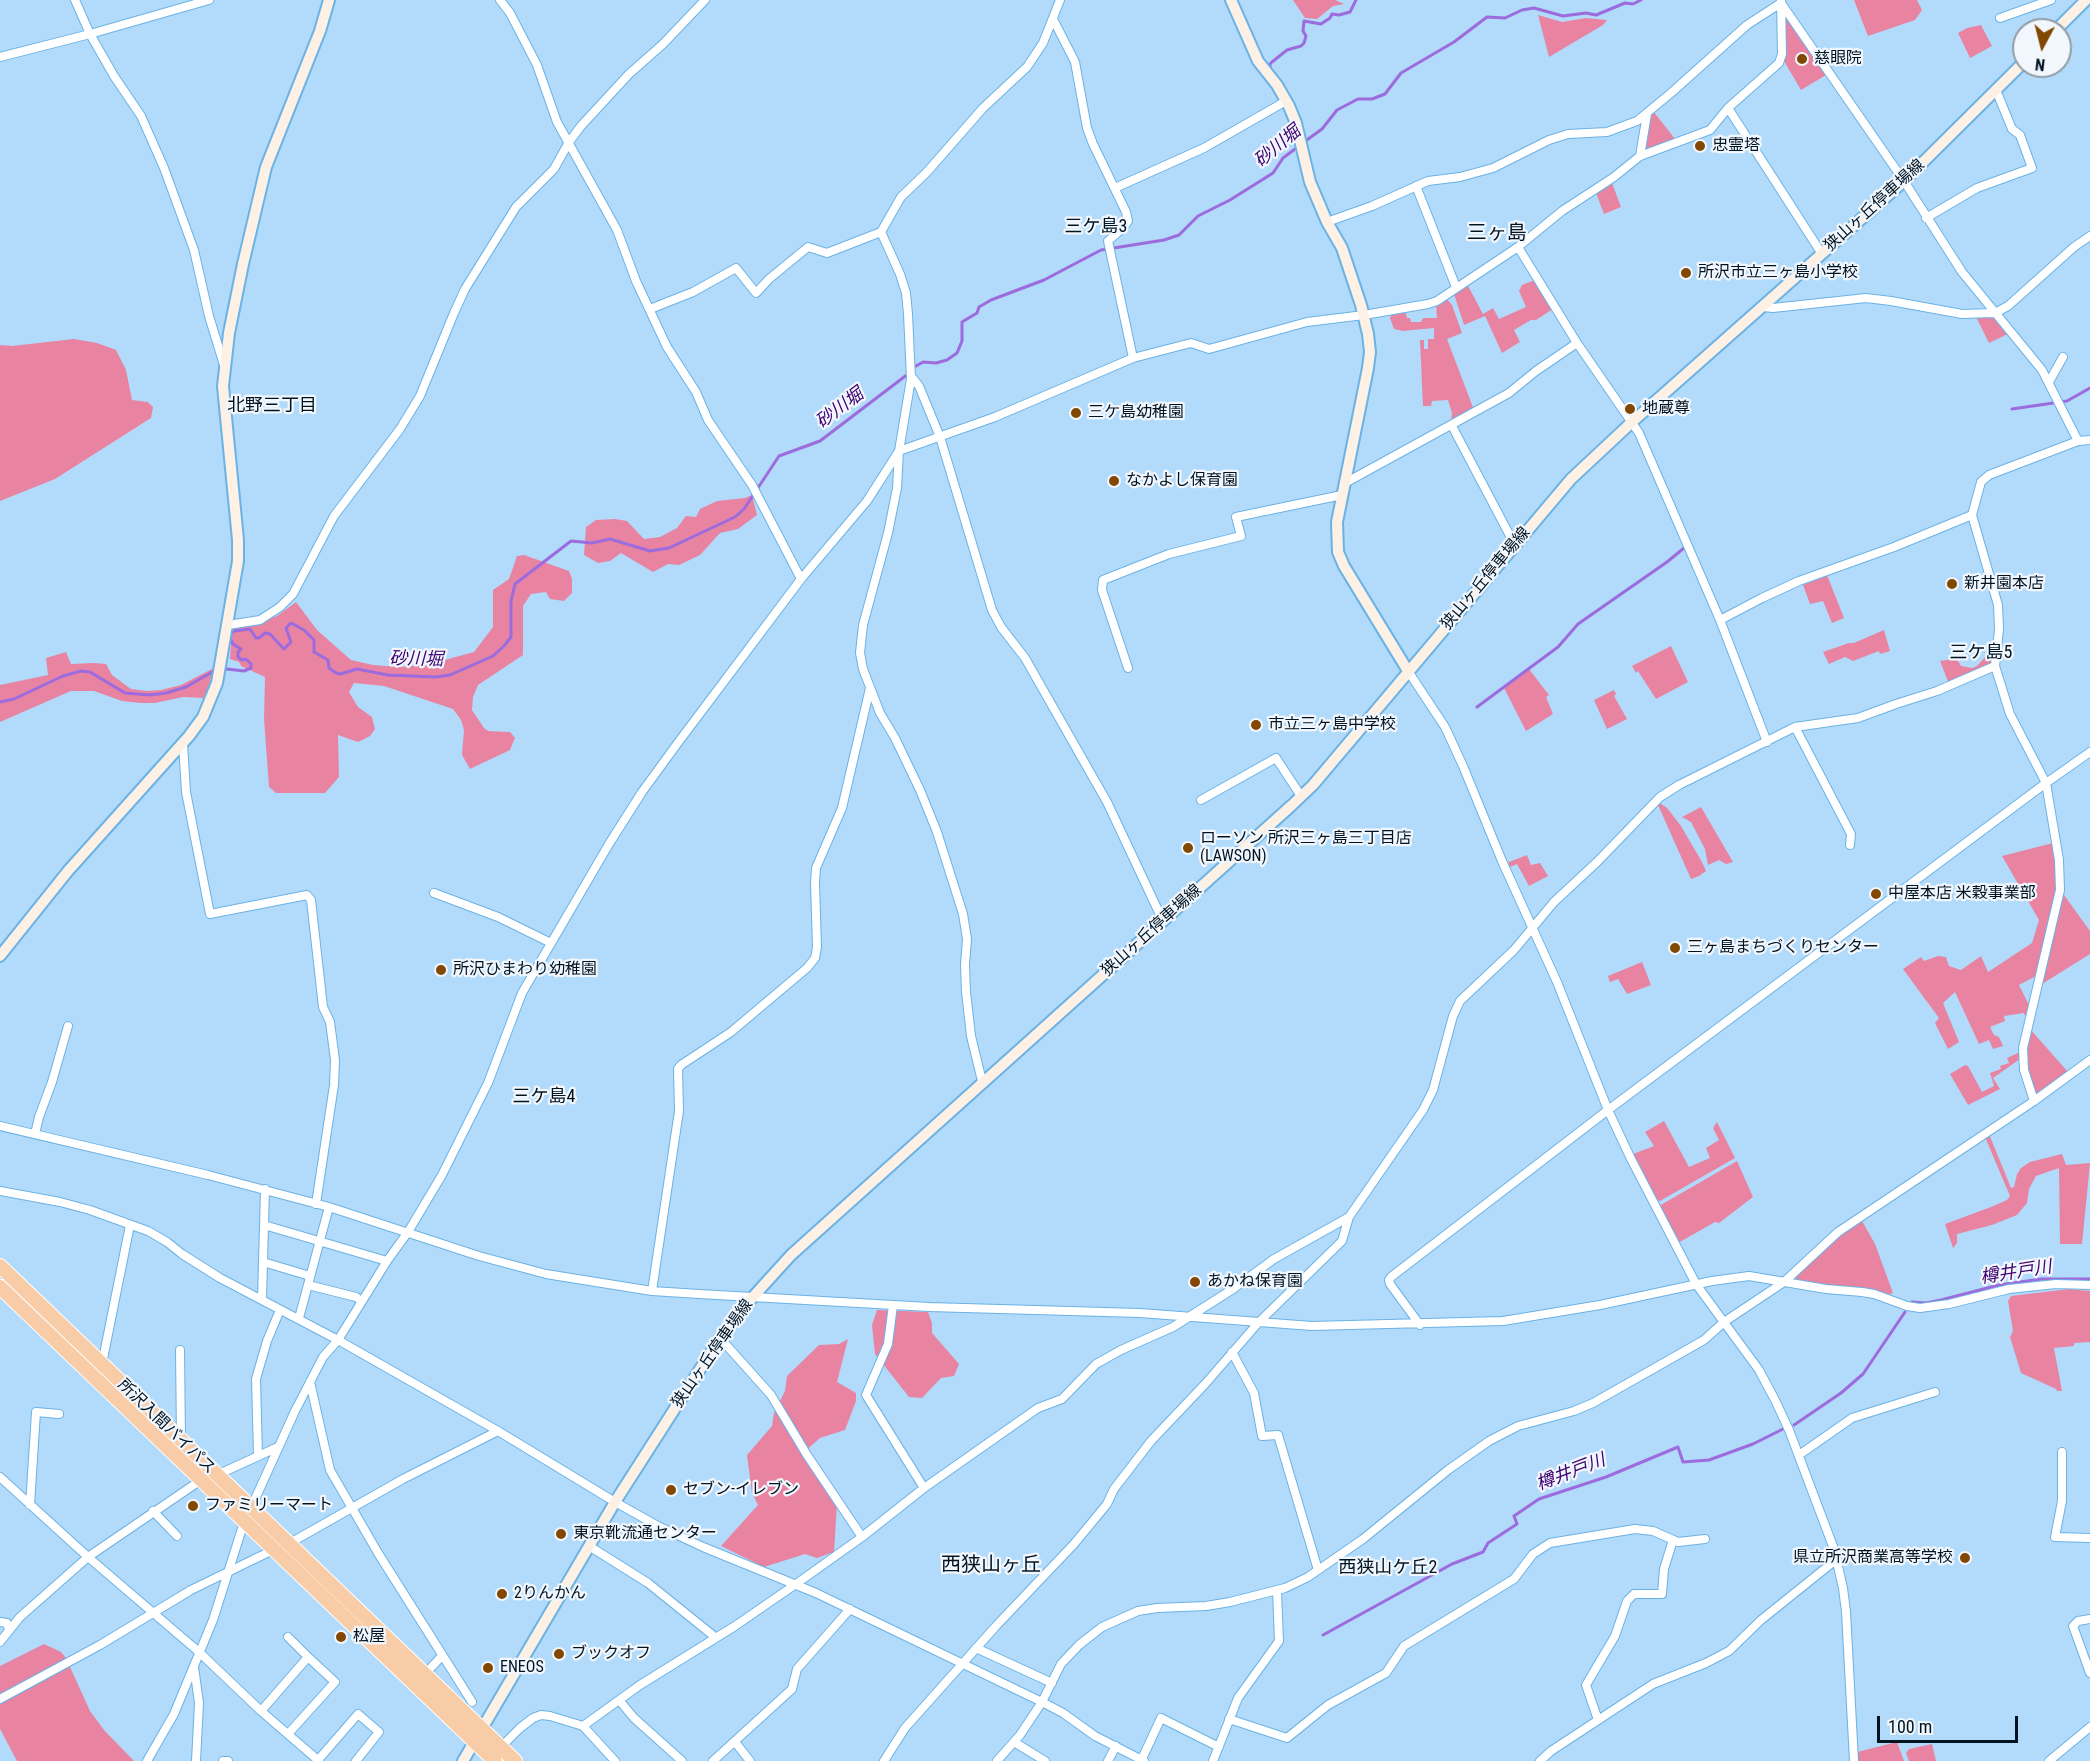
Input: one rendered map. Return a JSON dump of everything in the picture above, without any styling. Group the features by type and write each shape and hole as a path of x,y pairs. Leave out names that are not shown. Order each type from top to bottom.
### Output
{"highway":[{"name":"所沢入間バイパス","path":"0,1266 515,1761"},
{"name":"所沢入間バイパス","path":"0,1287 495,1761"}],"main road":[{"path":"0,956 68,871 183,744 203,717 220,671 238,561 223,386 224,366 243,264 266,167 320,31 329,0"},
{"path":"1231,0 1258,61 1286,101 1296,123 1307,172 1327,222 1342,248 1353,275 1364,315 1370,352 1336,522 1338,552 1344,566 1408,671"},
{"path":"2065,18 2076,4 2086,0"},
{"name":"狭山ヶ丘停車場線","path":"463,1761 615,1502 720,1338 752,1298 806,1241 1301,796 1571,479 1904,181 2012,74"}],"street":[{"path":"75,0 90,34 114,76 141,116 165,168 194,250 209,316 224,366"},
{"path":"0,57 208,0"},
{"path":"500,0 525,39 537,65 557,122 617,230 636,281 667,347 696,392 708,420 752,484 801,579"},
{"path":"228,625 260,620 280,607 293,594 334,516 400,429 420,396 454,313 498,234 516,207 554,169 569,142 629,74 663,44 705,0"},
{"path":"650,309 693,292 736,268 756,293 769,279 808,247 827,253 881,232 901,197 927,172 983,108 1027,67 1043,43 1060,0"},
{"path":"2000,18 2051,0"},
{"path":"147,1761 174,1714 200,1652 213,1620 243,1521 278,1447 323,1357 338,1340 442,1175 488,1083 522,993 642,792 801,579 867,501 899,451 995,417 1133,358 1191,343 1209,350 1308,322 1364,315 1437,301 1518,247 1563,211 1614,177 1640,156 1710,130 1728,108 1779,63 1782,54 1781,2"},
{"path":"1327,222 1428,181 1460,177 1493,168 1549,140 1569,134 1607,132 1637,121 1747,25 1781,2"},
{"path":"1781,2 1904,181 1962,272 2042,370 2078,441"},
{"path":"1053,18 1075,62 1087,129 1103,168 1116,188 1126,212 1128,221 1116,236 1108,241 1133,358"},
{"path":"1926,218 1977,188 2032,168 2020,135 2012,129 1995,90"},
{"path":"1116,188 1204,148 1286,101"},
{"path":"1728,108 1822,254"},
{"path":"1640,156 1647,114"},
{"path":"1416,186 1456,287"},
{"path":"881,232 906,293 911,376 899,451 897,488 888,533 860,641 863,669 880,713 920,790 963,914 967,939 964,965 970,1036 982,1081"},
{"path":"1762,307 1773,308 1866,298 1962,314 1995,313 2008,306 2074,247 2090,236"},
{"path":"1518,247 1577,343 1639,433 1720,620 1767,742"},
{"path":"1345,483 1509,393 1536,370 1577,343"},
{"path":"2049,382 2063,357"},
{"path":"911,376 919,386 940,437 992,610 1001,627 1025,658 1107,802 1163,921"},
{"path":"1452,426 1509,534 1517,543"},
{"path":"2034,1101 2024,1070 2024,1048 2060,890 2056,838 2046,783 2010,714 1995,666 1999,629 1998,605 1972,515 1981,482 1989,475 2078,441 2090,440"},
{"path":"1128,668 1102,590 1103,580 1169,554 1241,536 1236,517 1342,495"},
{"path":"1720,620 1799,581 1894,547 1972,515"},
{"path":"884,1761 905,1728 976,1648 1074,1544 1107,1504 1114,1489 1150,1441 1206,1383 1258,1323 1342,1241 1349,1217 1428,1100 1440,1072 1453,1016 1460,1001 1479,981 1498,966 1554,902 1597,862 1660,797 1679,785 1795,727 1858,718 1937,691 1995,666"},
{"path":"1408,671 1445,727 1533,927 1608,1110 1696,1284 1759,1370 1799,1455 1837,1559 1846,1612 1854,1761"},
{"path":"652,1290 679,1111 678,1069 731,1032 807,968 815,958 817,947 816,868 842,808 863,726 870,688"},
{"path":"1795,727 1851,834 1850,845"},
{"path":"183,744 186,792 210,914 307,895 311,900 323,1007 330,1022 335,1060 334,1085 316,1204"},
{"path":"1420,1324 1390,1284 1391,1277 1608,1110 2090,752"},
{"path":"1201,800 1276,758 1301,796"},
{"path":"434,893 498,916 551,943"},
{"path":"35,1134 68,1026"},
{"path":"997,1761 1014,1742 1042,1702 1061,1664 1079,1645 1102,1627 1138,1611 1230,1602 1299,1582 1363,1539 1448,1470 1489,1441 1518,1426 1574,1411 1606,1397 1704,1340 1724,1322 1784,1282 1838,1232 2034,1101 2090,1060"},
{"path":"0,1126 329,1207 479,1256 546,1274 652,1290 752,1298 1191,1316 1312,1326 1503,1321 1536,1317 1696,1284 1749,1276 1826,1289 1863,1292 1920,1308 1949,1304 2009,1289 2056,1284 2090,1285"},
{"path":"262,1299 264,1190"},
{"path":"0,1191 90,1210 148,1231 220,1278 338,1340 498,1431 615,1502 703,1547 796,1584 1042,1702 1063,1713 1095,1736 1142,1761 1161,1718 1219,1747"},
{"path":"299,1318 329,1207"},
{"path":"583,1726 796,1584 862,1537 924,1488 1038,1408 1062,1399 1096,1364 1121,1350 1173,1328 1274,1259 1349,1217"},
{"path":"102,1364 130,1225"},
{"path":"264,1225 387,1261"},
{"path":"263,1262 310,1276"},
{"path":"308,1285 356,1297 361,1301"},
{"path":"893,1305 888,1344 866,1395 924,1488"},
{"path":"258,1456 256,1379 267,1341 280,1310"},
{"path":"720,1338 771,1395 807,1455 862,1537"},
{"path":"180,1350 181,1441"},
{"path":"1232,1352 1254,1393 1262,1436 1278,1435 1318,1570"},
{"path":"310,1382 330,1470 351,1508 472,1702"},
{"path":"1799,1455 1852,1418 1935,1392"},
{"path":"30,1505 36,1412 59,1414"},
{"path":"290,1543 351,1508 498,1431"},
{"path":"216,1475 278,1447"},
{"path":"2062,1452 2062,1501 2055,1537 2090,1538"},
{"path":"0,1477 88,1557 200,1652 261,1711 319,1761 358,1714 379,1732 356,1761"},
{"path":"0,1642 20,1617 88,1557 201,1480"},
{"path":"153,1511 177,1536"},
{"path":"1229,1719 1287,1738 1328,1705 1386,1673 1404,1646 1514,1579 1533,1554 1550,1543 1635,1529 1653,1531 1678,1542 1705,1539"},
{"path":"1598,1720 1586,1685 1615,1636 1627,1601 1634,1594 1662,1594 1664,1569 1673,1540"},
{"path":"590,1546 648,1583 715,1637"},
{"path":"0,1699 100,1645 154,1612 273,1550"},
{"path":"1540,1761 1551,1751 1653,1684 1706,1663 1729,1651 1761,1620 1837,1559"},
{"path":"1213,1761 1238,1698 1279,1641 1277,1590"},
{"path":"713,1761 792,1689 797,1669 850,1609"},
{"path":"2090,1619 2078,1621 2073,1626 2090,1673"},
{"path":"0,1622 7,1623 9,1630"},
{"path":"288,1637 335,1682 288,1734"},
{"path":"976,1648 1052,1683"},
{"path":"424,1675 442,1656"},
{"path":"261,1711 308,1657"},
{"path":"194,1666 199,1703 196,1761"},
{"path":"619,1700 634,1718 682,1761"},
{"path":"507,1742 533,1718 542,1715 550,1716 583,1726 615,1761"},
{"path":"2049,1761 2090,1727"},
{"path":"735,1742 750,1761"},
{"path":"1014,1742 1045,1761"},
{"path":"1108,1761 1116,1746"},
{"path":"223,1761 228,1761"}],"shaded area":[{"path":"1293,0 1335,0 1344,4 1333,6 1317,19 1305,18"},
{"path":"1854,0 1917,0 1922,10 1915,20 1868,36"},
{"path":"1786,14 1826,75 1801,90 1784,61 1786,53 1783,16"},
{"path":"1538,15 1562,22 1586,18 1607,20 1603,25 1549,57"},
{"path":"1981,25 1992,46 1970,58 1958,33"},
{"path":"1653,111 1676,140 1647,151 1643,148 1649,114"},
{"path":"1612,183 1621,207 1604,214 1596,193"},
{"path":"1535,280 1553,309 1514,330 1520,342 1502,353 1485,316 1464,325 1454,294 1467,284 1483,314 1493,308 1499,319 1526,307 1519,291 1522,285"},
{"path":"1446,298 1452,305 1462,333 1447,339 1474,410 1451,423 1452,413 1448,400 1432,401 1431,406 1423,406 1420,340 1424,340 1424,349 1428,349 1428,339 1434,339 1434,328 1403,331 1394,329 1390,318 1392,313 1405,310 1411,322 1421,322 1423,318 1437,318 1436,303"},
{"path":"1993,315 2010,333 1989,343 1976,317"},
{"path":"74,339 97,343 116,350 126,370 132,400 148,402 153,407 151,418 55,479 0,501 0,345 12,346"},
{"path":"752,495 757,515 738,529 720,533 700,555 679,565 668,564 653,572 621,553 610,561 598,563 584,555 586,527 596,520 627,521 644,539 660,537 677,528 686,516 696,517 700,509 717,501"},
{"path":"524,555 569,571 572,579 572,593 564,601 550,599 546,592 531,594 523,606 523,655 478,685 473,697 472,710 484,728 488,731 510,732 515,738 510,750 470,769 462,755 464,730 461,720 453,709 384,686 354,683 349,692 358,707 372,717 375,729 370,736 358,742 338,735 339,777 325,793 276,793 269,787 264,719 265,677 230,659 232,630 277,616 296,602 317,630 351,660 373,665 401,667 430,664 474,652 493,627 493,590 509,579 517,556"},
{"path":"1827,575 1844,618 1832,623 1823,601 1810,604 1803,585"},
{"path":"1884,630 1890,651 1880,654 1879,651 1853,661 1845,657 1829,664 1823,652 1854,643"},
{"path":"1671,646 1688,682 1656,699 1638,671 1636,673 1632,666"},
{"path":"66,652 71,664 106,664 112,675 131,689 147,691 181,685 214,668 205,698 183,697 155,703 140,703 122,701 94,691 71,691 0,722 0,685 48,675 46,658"},
{"path":"1993,655 1990,665 1949,684 1940,661 1954,659 1961,666 1972,668 1986,656"},
{"path":"1529,669 1549,695 1546,697 1553,714 1526,731 1504,688"},
{"path":"1614,690 1616,694 1614,696 1627,719 1607,729 1594,700"},
{"path":"1660,803 1681,826 1702,862 1706,871 1699,876 1691,879 1658,805"},
{"path":"1701,807 1733,862 1726,864 1719,860 1708,865 1705,849 1691,822 1682,817"},
{"path":"2053,843 2059,876 2038,975 2019,985 2030,1007 2029,1014 2004,1016 2005,1021 1990,1027 2003,1046 1993,1049 1989,1040 1979,1044 1955,992 1943,1003 1959,1042 1948,1049 1935,1023 1939,1018 1903,969 1921,957 1924,961 1938,956 1946,957 1949,966 1961,970 1981,956 1988,972 2032,943 2039,920 2002,856"},
{"path":"1527,855 1531,865 1540,863 1548,876 1529,886 1517,864 1510,867 1508,865 1509,862"},
{"path":"2064,895 2090,931 2090,954 2042,984 2061,896"},
{"path":"1642,962 1651,985 1627,994 1618,979 1610,982 1608,976"},
{"path":"2030,1029 2068,1072 2037,1094 2034,1092 2025,1060"},
{"path":"2020,1052 2020,1059 1993,1078 2000,1089 1968,1105 1950,1074 1965,1065 1968,1066 1982,1092 1994,1086 1990,1073 2001,1069 2000,1066 2009,1063 2007,1058"},
{"path":"1664,1121 1689,1167 1710,1158 1706,1148 1719,1140 1713,1128 1717,1122 1735,1158 1660,1201 1656,1200 1633,1154 1654,1146 1645,1132"},
{"path":"1989,1134 2011,1188 2014,1187 2021,1168 2030,1162 2062,1154 2066,1165 2090,1163 2082,1244 2060,1244 2059,1168 2036,1176 2029,1189 2027,1203 2017,1215 1992,1225 1957,1234 1957,1243 1953,1248 1945,1224 1991,1207 2007,1200 2010,1196 1985,1137"},
{"path":"1737,1161 1753,1197 1719,1223 1715,1222 1678,1243 1659,1206"},
{"path":"1861,1219 1875,1244 1893,1293 1888,1295 1868,1289 1819,1285 1796,1280 1797,1274"},
{"path":"2069,1289 2090,1291 2090,1342 2054,1348 2062,1391 2057,1391 2021,1373 2010,1337 2013,1331 2008,1301 2011,1296"},
{"path":"877,1310 928,1312 932,1323 932,1333 959,1364 954,1376 941,1378 922,1398 909,1397 875,1354 872,1325"},
{"path":"848,1339 837,1382 856,1393 856,1401 845,1430 820,1438 802,1454 837,1504 834,1552 817,1558 805,1554 764,1567 721,1546 758,1505 752,1493 747,1455 772,1426 774,1413 785,1391 787,1376 819,1345 839,1344"},
{"path":"44,1644 61,1652 66,1658 90,1711 104,1730 134,1761 17,1761 0,1729 0,1666"},
{"path":"1897,1742 1904,1761 1858,1761 1857,1752"},
{"path":"1932,1744 1936,1761 1909,1761 1906,1753 1909,1749"}],"waterway":[{"path":"1270,70 1270,64 1287,50 1304,43 1306,36 1303,31 1304,21 1321,24 1332,14 1350,12 1356,0"},
{"name":"砂川堀","path":"1304,142 1322,129 1337,110 1358,99 1372,99 1385,94 1401,73 1454,42 1487,17 1505,18 1522,10 1534,8 1563,16 1586,13 1596,15 1625,3 1633,4 1641,0"},
{"name":"砂川堀","path":"916,366 923,362 936,363 947,360 957,353 962,341 962,322 977,313 979,307 991,300 1044,280 1101,250 1164,240 1179,235 1198,216 1230,200 1273,173 1283,158 1299,146"},
{"name":"砂川堀","path":"0,702 14,699 63,676 81,671 90,672 125,693 150,695 166,693 186,687 214,671 227,669 244,671 251,668 251,664 246,659 242,660 238,657 241,649 233,644 230,638 234,631 250,629 256,638 265,633 270,634 284,649 291,642 286,628 291,623 304,630 314,640 314,652 328,660 329,668 336,673 357,669 388,675 436,677 450,675 493,656 504,646 511,637 511,601 515,584 571,541 592,543 610,539 650,551 669,548 735,517 744,509 779,456 820,441 908,374"},
{"path":"2012,409 2067,401 2090,388"},
{"path":"1477,707 1558,647 1578,624 1684,548"},
{"name":"樽井戸川","path":"1912,1302 1926,1303 1999,1285 2041,1279 2090,1279"},
{"name":"樽井戸川","path":"1794,1425 1841,1393 1863,1374 1905,1312"},
{"name":"樽井戸川","path":"1323,1635 1452,1564 1483,1552 1488,1543 1517,1524 1514,1516 1539,1499 1606,1477 1678,1447 1683,1462 1709,1460 1753,1444 1783,1429"}],"place":[{"name":"慈眼院","path":"1802,59"},
{"name":"忠霊塔","path":"1700,146"},
{"name":"所沢市立三ヶ島小学校","path":"1686,273"},
{"name":"地蔵尊","path":"1630,409"},
{"name":"三ケ島幼稚園","path":"1076,413"},
{"name":"なかよし保育園","path":"1114,481"},
{"name":"新井園本店","path":"1952,584"},
{"name":"市立三ヶ島中学校","path":"1256,725"},
{"name":"ローソン 所沢三ヶ島三丁目店 (LAWSON)","path":"1188,848"},
{"name":"中屋本店 米穀事業部","path":"1876,894"},
{"name":"三ヶ島まちづくりセンター","path":"1675,948"},
{"name":"所沢ひまわり幼稚園","path":"441,970"},
{"name":"あかね保育園","path":"1195,1282"},
{"name":"セブン-イレブン","path":"671,1490"},
{"name":"ファミリーマート","path":"193,1506"},
{"name":"東京靴流通センター","path":"561,1534"},
{"name":"県立所沢商業高等学校","path":"1965,1558"},
{"name":"2りんかん","path":"502,1594"},
{"name":"松屋","path":"341,1637"},
{"name":"ブックオフ","path":"559,1654"},
{"name":"ENEOS","path":"488,1668"}],"district":[{"name":"三ケ島3","path":"1096,227"},
{"name":"三ヶ島","path":"1497,234"},
{"name":"北野三丁目","path":"272,406"},
{"name":"三ケ島5","path":"1981,653"},
{"name":"三ケ島4","path":"544,1097"},
{"name":"西狭山ヶ丘","path":"991,1566"},
{"name":"西狭山ケ丘2","path":"1388,1568"}]}
